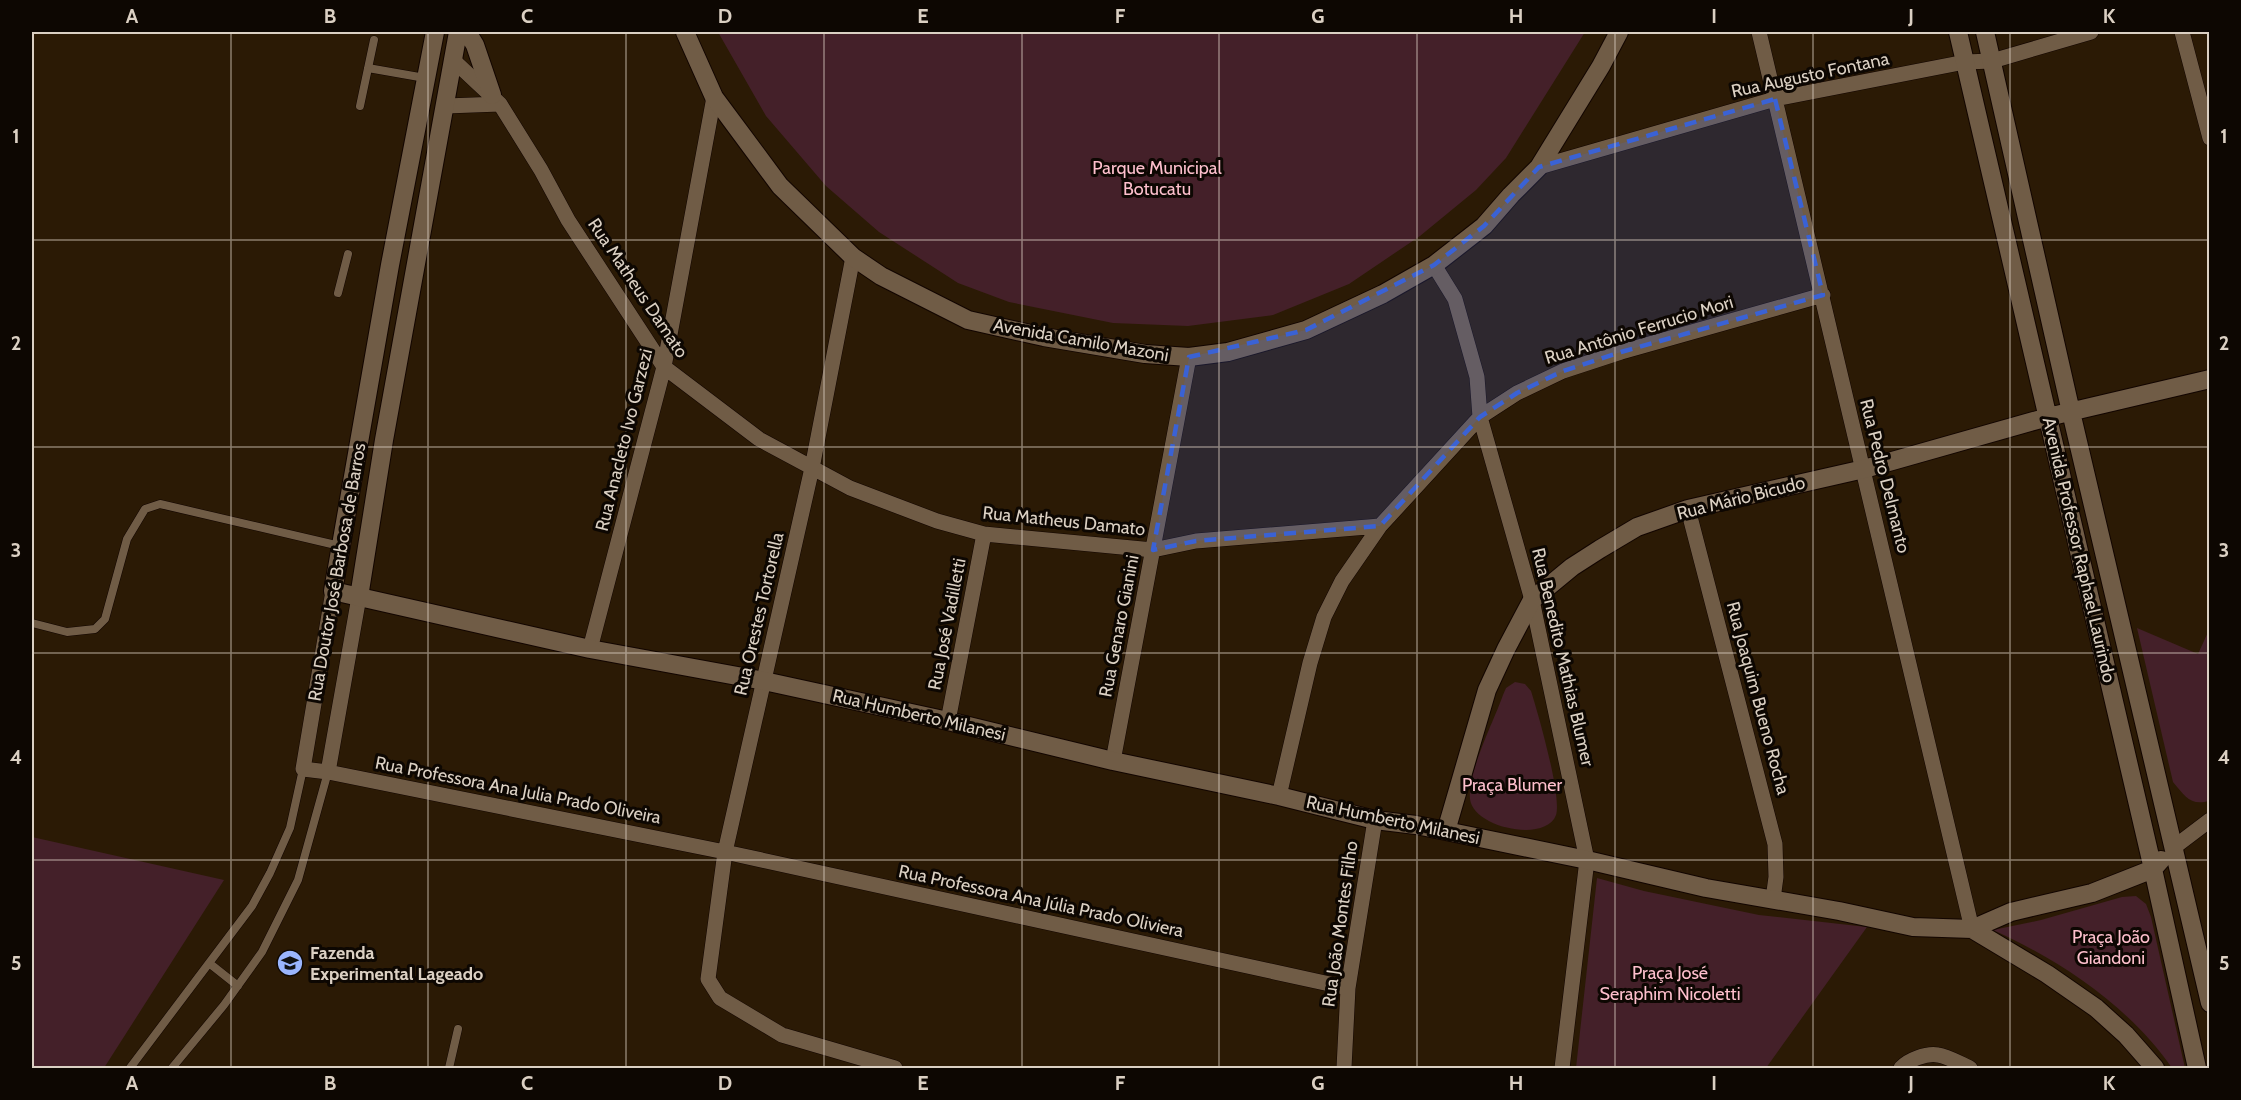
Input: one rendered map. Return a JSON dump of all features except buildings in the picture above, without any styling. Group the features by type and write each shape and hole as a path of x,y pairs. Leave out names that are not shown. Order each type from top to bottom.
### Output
{"main road":[{"name":"Rua Doutor José Barbosa de Barros","path":"333,591 435,32"},
{"name":"Rua Doutor José Barbosa de Barros","path":"359,597 384,440 458,32"},
{"path":"467,32 475,45 496,99"},
{"name":"Avenida Camilo Mazoni","path":"685,32 714,97 780,186 853,257 881,276 968,320 1044,338 1145,354 1189,357 1228,352 1306,330 1383,294 1434,265 1484,226 1539,167 1601,66 1619,32"},
{"name":"Avenida Professor Raphael Laurindo","path":"1958,32 2153,869 2197,1068"},
{"name":"Avenida Professor Raphael Laurindo","path":"1984,32 2210,1003"},
{"path":"429,56 453,60"},
{"path":"421,101 446,106"},
{"name":"Rua Mário Bicudo","path":"1446,831 1487,690 1532,600 1572,567 1628,532 1688,509 1864,469 2048,417 2210,379"},
{"name":"Rua Humberto Milanesi","path":"333,591 590,649 764,681 948,721 1375,820 1416,825 1587,860 1706,888 1913,927 1972,929 2048,974 2096,1008 2126,1035 2155,1068"},
{"path":"1972,929 2011,912 2092,893 2153,869 2173,848"}],"street":[{"name":"Rua Pedro Delmanto","path":"1759,32 1972,929"},
{"name":"Rua Augusto Fontana","path":"1539,167 1775,99 1965,62 1992,61 2091,32"},
{"path":"2182,32 2210,138"},
{"name":"Rua Matheus Damato","path":"453,60 496,99 541,170 568,220 664,367 759,439 850,488 937,522 984,534 1153,550 1196,542 1380,526"},
{"name":"Rua Anacleto Ivo Garzezi","path":"590,649 664,367 714,97"},
{"path":"446,106 496,99"},
{"name":"Rua Orestes Tortorella","path":"853,257 812,468 725,852 708,979 720,998 782,1035 895,1068"},
{"name":"Rua Benedito Mathias Blumer","path":"1434,265 1455,299 1478,377 1480,417 1532,600 1587,860 1562,1068"},
{"name":"Rua Antônio Ferrucio Mori","path":"1279,796 1310,663 1324,617 1342,581 1380,526 1480,417 1517,393 1563,371 1621,352 1823,295"},
{"name":"Rua Genaro Gianini","path":"1113,761 1189,357"},
{"name":"Rua Joaquim Bueno Rocha","path":"1688,509 1775,844 1776,877 1773,899"},
{"name":"Rua José Vadilletti","path":"948,721 984,534"},
{"name":"Rua Doutor José Barbosa de Barros","path":"303,769 333,591"},
{"name":"Rua Doutor José Barbosa de Barros","path":"328,772 359,597"},
{"name":"Rua Professora Ana Julia Prado Oliveira","path":"303,769 328,772 725,852"},
{"name":"Rua João Montes Filho","path":"1344,1068 1348,988 1375,820"},
{"path":"2173,848 2210,820"},
{"name":"Rua Professora Ana Júlia Prado Oliviera","path":"725,852 1348,988"},
{"path":"1901,1068 1905,1063 1938,1054 1970,1068"}],"lane":[{"path":"360,106 374,40"},
{"path":"368,68 425,78"},
{"path":"338,293 348,254"},
{"path":"32,623 67,632 95,629 105,620 128,539 145,509 160,504 340,546"},
{"name":"Rua Doutor José Barbosa de Barros","path":"130,1068 252,906 290,828 303,769"},
{"name":"Rua Doutor José Barbosa de Barros","path":"172,1068 238,986 262,952 298,880 328,772"},
{"path":"209,963 238,986"},
{"path":"449,1068 458,1029"}],"highlighted area":[{"path":"1775,99 1823,295 1621,352 1563,371 1517,393 1480,417 1380,526 1196,541 1153,550 1189,357 1306,330 1434,265 1484,226 1539,167"}],"green space":[{"name":"Parque Municipal Botucatu","path":"718,32 1585,32 1506,158 1476,190 1420,236 1349,284 1273,315 1188,326 1113,323 1009,302 958,283 879,232 826,186 766,116"},
{"path":"2137,628 2198,654 2209,630 2209,801 2197,802 2188,799 2173,782"},
{"name":"Praça Blumer","path":"1515,682 1525,684 1531,691 1548,754 1557,805 1556,815 1550,824 1525,830 1496,824 1483,818 1474,809 1470,799 1473,775 1482,747 1506,688"},
{"path":"32,837 224,880 104,1068 32,1068"},
{"name":"Praça José Seraphim Nicoletti","path":"1597,878 1644,891 1759,915 1867,927 1766,1068 1576,1068"},
{"name":"Praça João Giandoni","path":"2136,896 2146,904 2151,917 2185,1068 2172,1068 2136,1025 2092,987 2043,956 1993,930 2041,920 2122,897"}],"place":[{"name":"Fazenda Experimental Lageado","path":"290,963"}]}
